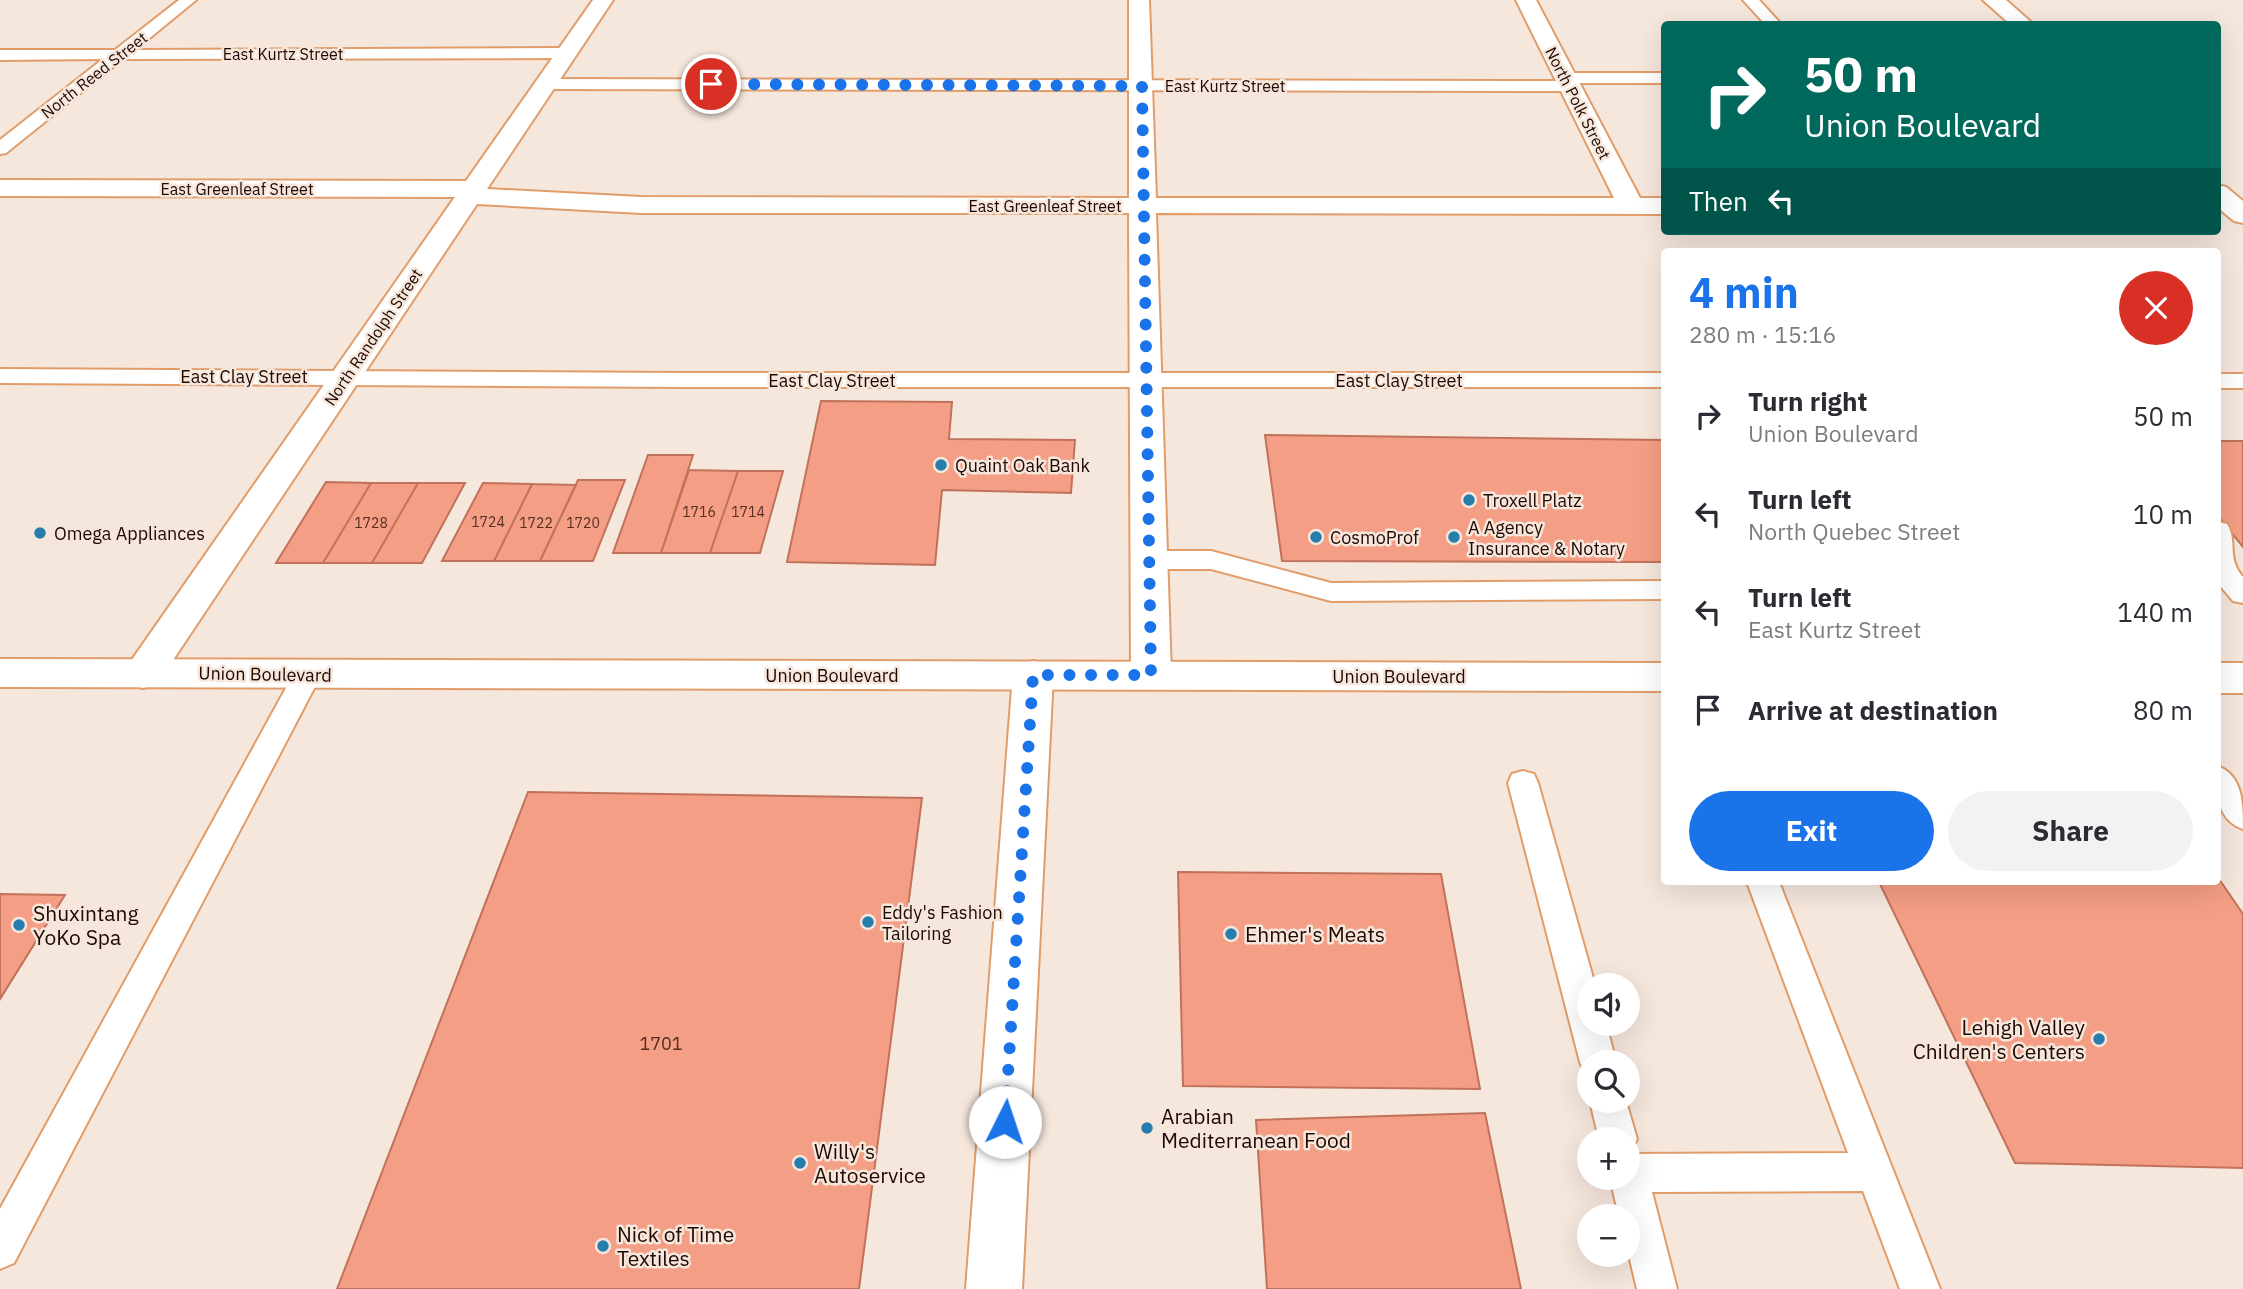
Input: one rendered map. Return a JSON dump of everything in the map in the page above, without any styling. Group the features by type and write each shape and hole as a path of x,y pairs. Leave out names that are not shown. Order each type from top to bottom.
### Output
{"street":[{"name":"North Randolph Street","path":"142,674 603,0"},
{"path":"1139,0 1151,675"},
{"name":"North Polk Street","path":"1526,0 1631,206"},
{"path":"1993,0 2018,21"},
{"name":"East Greenleaf Street","path":"0,188 471,192 641,205 1661,206"},
{"name":"Union Boulevard","path":"0,673 1661,677"},
{"path":"994,1289 1033,675"},
{"path":"2221,678 2243,678"}],"lane":[{"name":"North Reed Street","path":"0,149 188,0"},
{"path":"1751,0 1770,21"},
{"name":"East Kurtz Street","path":"0,55 566,53"},
{"name":"East Kurtz Street","path":"545,84 1142,86 1568,82 1661,78"},
{"name":"East Clay Street","path":"0,376 1661,380"},
{"path":"2221,381 2243,381"},
{"path":"1149,560 1211,560 1331,592 1661,590"},
{"path":"2221,569 2243,594"},
{"path":"0,1250 307,675"},
{"path":"1523,783 1595,1050"},
{"path":"2221,784 2243,816"},
{"path":"1764,885 1920,1289"},
{"path":"1640,1173 1875,1172"},
{"path":"1632,1190 1657,1289"}],"building":[{"name":"Quaint Oak Bank","path":"821,401 952,402 949,439 1075,440 1071,493 942,490 935,565 787,562"},
{"name":"Troxell Platz","path":"1265,435 1661,440 1661,562 1282,561"},
{"path":"2221,441 2243,441 2243,547 2221,520"},
{"path":"648,455 693,455 661,553 613,553"},
{"path":"689,470 738,471 710,553 661,553"},
{"path":"738,471 783,471 760,553 710,553"},
{"path":"578,480 625,480 593,561 540,561"},
{"path":"326,482 371,483 323,563 276,563"},
{"path":"371,483 418,483 372,563 323,563"},
{"path":"418,483 465,483 422,563 372,563"},
{"path":"483,483 532,484 494,561 442,561"},
{"path":"532,484 576,485 540,561 494,561"},
{"path":"528,792 922,798 859,1289 337,1289"},
{"path":"1178,872 1441,874 1480,1089 1183,1086"},
{"name":"Lehigh Valley Children's Centers","path":"2221,882 2243,914 2243,1168 2015,1163 1880,885 2221,885"},
{"path":"0,894 65,895 0,999"},
{"path":"1485,1113 1521,1289 1267,1289 1256,1120"}],"place":[{"name":"Quaint Oak Bank","path":"941,465"},
{"name":"Troxell Platz","path":"1469,500"},
{"name":"Omega Appliances","path":"40,533"},
{"name":"CosmoProf","path":"1316,537"},
{"name":"A Agency Insurance & Notary","path":"1454,537"},
{"name":"Eddy's Fashion Tailoring","path":"868,922"},
{"name":"Shuxintang YoKo Spa","path":"19,925"},
{"name":"Ehmer's Meats","path":"1231,934"},
{"name":"Lehigh Valley Children's Centers","path":"2099,1039"},
{"name":"Arabian Mediterranean Food","path":"1147,1128"},
{"name":"Willy's Autoservice","path":"800,1163"},
{"name":"Nick of Time Textiles","path":"603,1246"}],"route":[{"path":"711,84 1142,86 1151,675 1033,675 1005,1122"}]}
